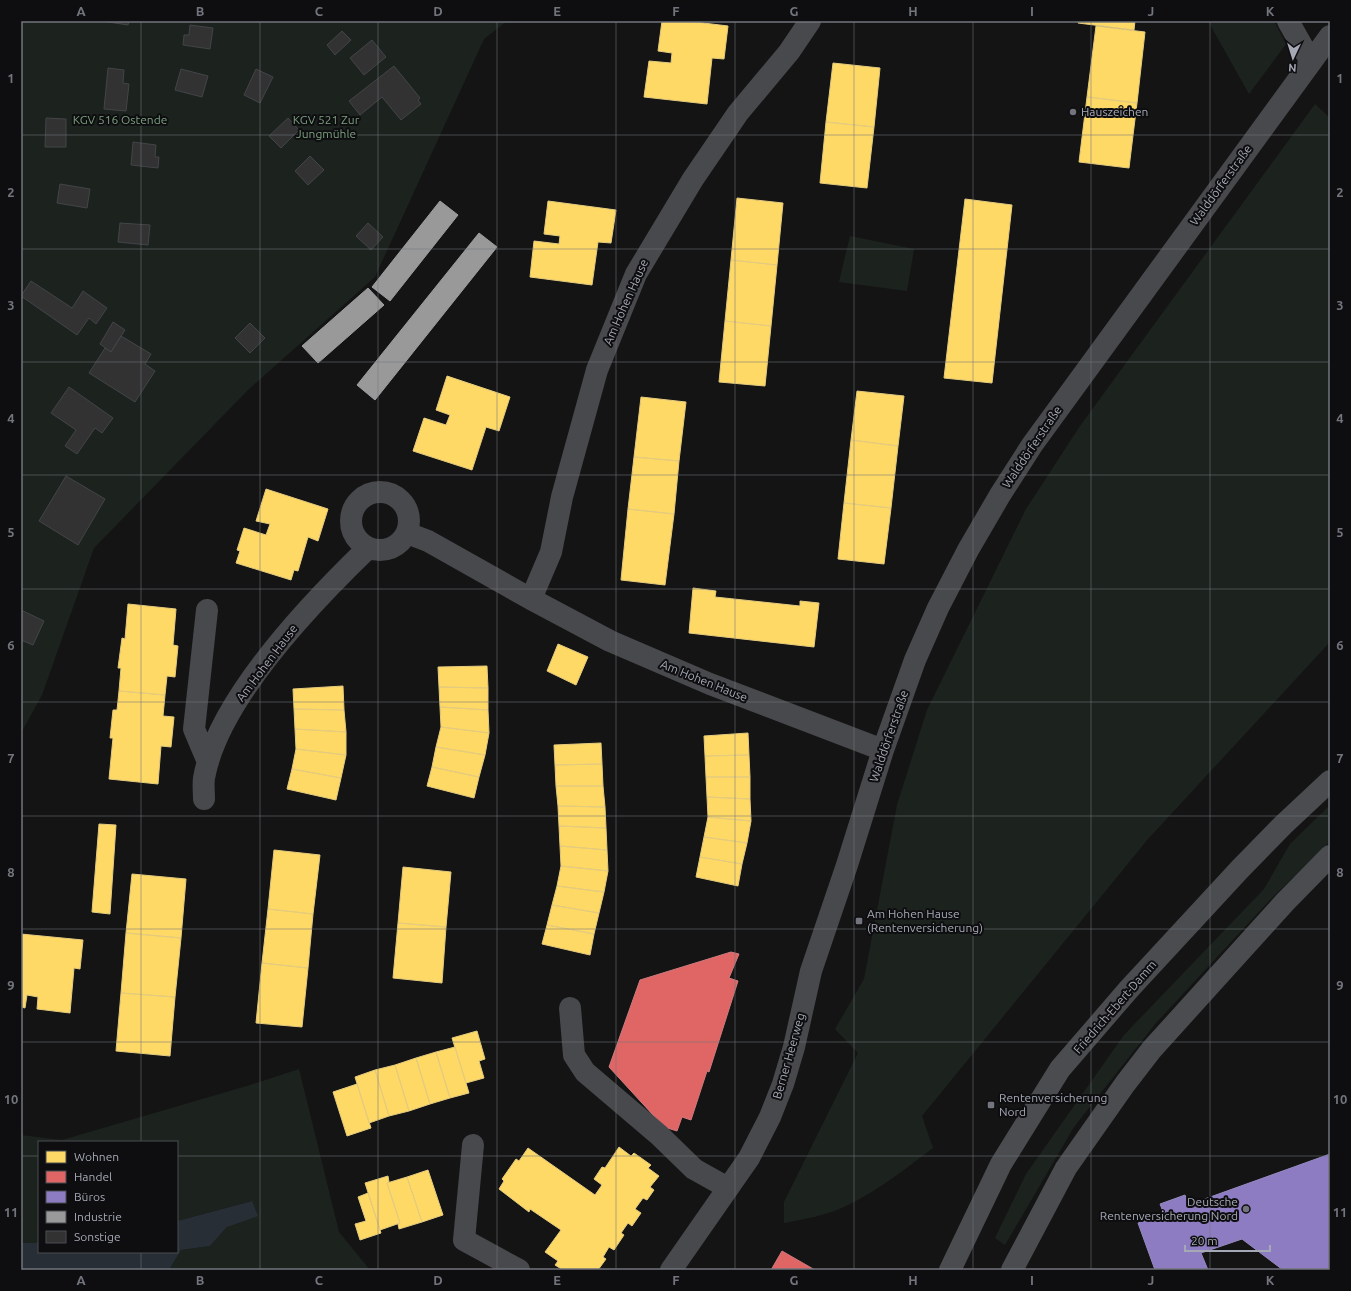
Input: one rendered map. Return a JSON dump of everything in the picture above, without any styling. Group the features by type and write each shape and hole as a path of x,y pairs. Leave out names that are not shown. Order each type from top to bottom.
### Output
{"main road":[{"name":"Friedrich-Ebert-Damm","path":"950,1270 1001,1164 1060,1069 1129,989 1240,869 1283,824 1330,781"},
{"path":"1012,1270 1066,1168 1125,1084 1174,1026 1285,902 1330,856"}],"street":[{"name":"Am Hohen Hause","path":"531,599 551,552 562,497 597,370 636,274 669,216 711,152 738,114 789,52 810,21"},
{"path":"1288,21 1311,62"},
{"name":"Walddörferstraße","path":"830,911 847,865 882,750 915,660 938,608 968,550 1000,495 1032,445 1330,36"},
{"path":"374,492 392,494 399,500 408,515 409,524 407,533 402,541 394,546 377,550 368,548 360,543 351,527 353,509 358,501 374,492"},
{"name":"Am Hohen Hause","path":"407,533 428,541 531,599 610,641 674,669 840,735 882,750"},
{"name":"Am Hohen Hause","path":"204,799 204,779 208,762 228,718 259,670 296,623 368,548"},
{"path":"207,610 194,729 208,762"},
{"name":"Berner Heerweg","path":"671,1270 759,1141 783,1084 794,1047 811,971 830,911"},
{"path":"570,1008 574,1055 585,1072 659,1135 694,1169 728,1188"},
{"path":"473,1145 464,1240 519,1270"}],"green space":[{"path":"21,21 507,21 484,39 375,277 249,389 94,548 42,695 21,733"},
{"path":"1208,21 1274,21 1286,44 1249,94"},
{"path":"1315,104 1330,118 1330,642 1148,839 922,1116 933,1148 902,1172 858,1200 824,1214 784,1223 784,1202 858,1053 835,1029 864,979 897,805 927,710 1026,509 1080,426"},
{"path":"850,236 914,249 907,291 839,282"},
{"path":"1330,805 1330,841 1269,901 1156,1023 1074,1127 1005,1245 995,1238 1026,1174 1124,1035 1264,889 1290,844"},
{"path":"299,1069 339,1232 370,1270 169,1270 181,1250 210,1246 251,1201 178,1221 178,1141 38,1141 38,1243 21,1243 21,1135 62,1140 250,1085"}],"shaded area":[{"path":"252,1201 258,1216 227,1227 210,1246 181,1250 169,1270 21,1270 21,1243 38,1243 38,1253 178,1253 178,1221"}],"building: Wohnen":[{"path":"662,21 687,21 728,26 724,59 712,58 707,104 644,97 649,61 671,63 672,53 658,51"},
{"path":"1078,21 1135,21 1134,30 1078,23"},
{"path":"1096,26 1145,32 1137,103 1087,97"},
{"path":"833,63 880,68 874,127 826,122"},
{"path":"1087,97 1137,103 1129,168 1079,162"},
{"path":"826,122 874,127 867,188 820,183"},
{"path":"737,198 783,203 777,265 731,260"},
{"path":"965,199 1012,205 992,383 944,378"},
{"path":"548,201 616,210 611,243 598,242 592,285 530,277 534,241 559,244 560,236 544,234"},
{"path":"731,260 777,265 771,326 725,321"},
{"path":"725,321 771,326 765,386 719,382"},
{"path":"447,376 510,397 499,431 486,427 472,470 413,451 424,418 446,425 450,415 436,410"},
{"path":"857,391 904,396 898,446 851,440"},
{"path":"641,397 686,402 679,461 634,457"},
{"path":"851,440 898,446 891,508 844,503"},
{"path":"634,457 679,461 674,514 628,509"},
{"path":"266,489 328,509 318,541 308,537 298,571 294,570 291,580 236,563 240,551 237,550 244,528 266,535 270,524 256,521"},
{"path":"844,503 891,508 884,564 838,559"},
{"path":"628,509 674,514 665,585 621,580"},
{"path":"693,588 716,591 715,597 800,606 800,601 819,603 814,647 689,633"},
{"path":"128,604 176,609 173,645 178,646 175,677 167,676 165,695 119,691 121,668 118,668 122,638 125,639"},
{"path":"558,644 588,657 576,685 547,671"},
{"path":"487,666 488,688 439,687 438,667"},
{"path":"343,686 344,710 294,709 293,689"},
{"path":"439,687 488,688 488,710 440,707"},
{"path":"119,691 165,695 163,716 174,717 171,747 161,746 158,784 109,779 113,738 110,738 113,710 117,710"},
{"path":"440,707 488,710 489,733 441,727"},
{"path":"294,709 344,710 346,732 295,729"},
{"path":"441,727 489,733 485,755 436,747"},
{"path":"295,729 346,732 346,755 296,749"},
{"path":"748,733 749,755 705,756 704,736"},
{"path":"601,743 602,764 555,765 554,745"},
{"path":"436,747 485,755 479,777 432,767"},
{"path":"296,749 346,755 341,778 292,769"},
{"path":"749,755 750,777 706,777 705,756"},
{"path":"602,764 603,786 556,786 555,765"},
{"path":"432,767 479,777 474,798 427,786"},
{"path":"292,769 341,778 336,800 287,789"},
{"path":"706,777 750,777 750,799 707,797"},
{"path":"556,786 603,786 605,807 558,806"},
{"path":"707,797 750,799 751,821 708,817"},
{"path":"558,806 605,807 606,828 559,826"},
{"path":"708,817 751,821 747,843 704,837"},
{"path":"99,824 116,825 110,914 92,912"},
{"path":"559,826 606,828 607,850 560,846"},
{"path":"704,837 747,843 742,864 700,857"},
{"path":"560,846 607,850 608,871 561,866"},
{"path":"274,850 320,855 313,914 268,909"},
{"path":"700,857 742,864 738,886 696,877"},
{"path":"561,866 608,871 604,892 557,886"},
{"path":"403,867 451,872 446,927 398,923"},
{"path":"132,874 186,879 181,938 126,933"},
{"path":"557,886 604,892 599,913 552,905"},
{"path":"552,905 599,913 594,934 547,925"},
{"path":"268,909 313,914 308,968 262,963"},
{"path":"398,923 446,927 442,983 393,978"},
{"path":"547,925 594,934 590,955 542,944"},
{"path":"126,933 181,938 175,997 121,993"},
{"path":"21,934 83,940 80,969 74,968 70,1013 37,1009 38,997 27,995 25,1008 21,1007"},
{"path":"262,963 308,968 302,1027 256,1023"},
{"path":"121,993 175,997 170,1056 116,1051"},
{"path":"477,1031 485,1059 479,1061 484,1078 466,1083 452,1038"},
{"path":"455,1047 469,1093 450,1098 436,1052"},
{"path":"436,1052 450,1098 430,1104 416,1058"},
{"path":"416,1058 430,1104 409,1111 395,1065"},
{"path":"395,1065 409,1111 389,1116 375,1070"},
{"path":"375,1070 389,1116 369,1123 355,1077"},
{"path":"357,1084 371,1128 347,1136 333,1092"},
{"path":"619,1147 631,1156 634,1153 651,1165 648,1168 659,1176 650,1187 654,1190 647,1200 643,1198 635,1209 641,1213 632,1226 628,1223 621,1233 624,1235 614,1250 609,1247 603,1257 606,1259 598,1270 596,1268 594,1270 563,1270 555,1265 558,1261 545,1252 561,1230 530,1209 529,1212 499,1189 504,1181 502,1179 516,1159 519,1161 528,1148 595,1195 602,1185 594,1179 602,1167 605,1168"},
{"path":"428,1170 443,1215 422,1222 407,1177"},
{"path":"388,1176 389,1182 387,1183 400,1223 380,1230 365,1183"},
{"path":"407,1177 422,1222 399,1229 398,1224 400,1223 387,1183"},
{"path":"368,1193 381,1233 360,1240 355,1224 366,1221 358,1197"}],"building: Handel":[{"path":"731,952 739,954 729,978 738,981 709,1072 707,1071 691,1120 682,1117 677,1131 664,1127 609,1067 640,980"},
{"path":"782,1251 815,1270 771,1270"}],"building: Büros":[{"name":"Deutsche Rentenversicherung Nord","path":"1330,1154 1330,1270 1283,1270 1242,1239 1201,1253 1208,1270 1155,1270 1138,1223 1164,1214 1160,1204 1185,1195 1188,1205"}],"building: Industrie":[{"path":"440,201 458,215 390,301 372,287"},
{"path":"479,233 497,247 375,400 357,385"},
{"path":"368,288 384,305 318,363 302,346"}],"building: Sonstige":[{"path":"102,21 129,21 128,25"},
{"path":"190,25 213,28 210,49 183,45 184,35 189,35"},
{"path":"342,31 351,40 335,55 327,45"},
{"path":"372,40 386,57 364,75 350,58"},
{"path":"394,66 420,98 418,100 421,104 401,120 382,97 360,115 349,101"},
{"path":"108,68 124,70 123,83 129,84 126,111 104,109"},
{"path":"181,69 208,76 202,97 175,90"},
{"path":"256,69 273,77 260,103 244,95"},
{"path":"46,118 66,119 66,147 45,147"},
{"path":"288,118 299,130 281,148 269,136"},
{"path":"133,142 156,145 155,157 159,157 158,168 131,165"},
{"path":"310,156 324,170 308,185 295,171"},
{"path":"60,184 90,189 87,208 57,203"},
{"path":"120,223 150,225 148,245 118,242"},
{"path":"368,223 383,237 371,250 356,236"},
{"path":"31,281 72,308 83,291 107,308 96,324 89,318 77,335 21,296"},
{"path":"113,322 125,330 111,352 100,344"},
{"path":"250,323 265,338 250,353 235,338"},
{"path":"121,336 151,354 145,364 155,371 135,402 89,373 105,348 111,352"},
{"path":"69,387 113,418 102,433 95,428 77,454 65,446 76,430 51,413"},
{"path":"66,476 105,499 78,545 39,521"},
{"path":"21,610 44,621 33,645 21,640"}],"place":[{"name":"Hauszeichen","path":"1073,112"},
{"name":"Am Hohen Hause (Rentenversicherung)","path":"859,921"},
{"name":"Rentenversicherung Nord","path":"991,1105"},
{"name":"Deutsche Rentenversicherung Nord","path":"1246,1209"}],"park label":[{"name":"KGV 516 Ostende","path":"120,120"},
{"name":"KGV 521 Zur Jungmühle","path":"326,127"}]}
